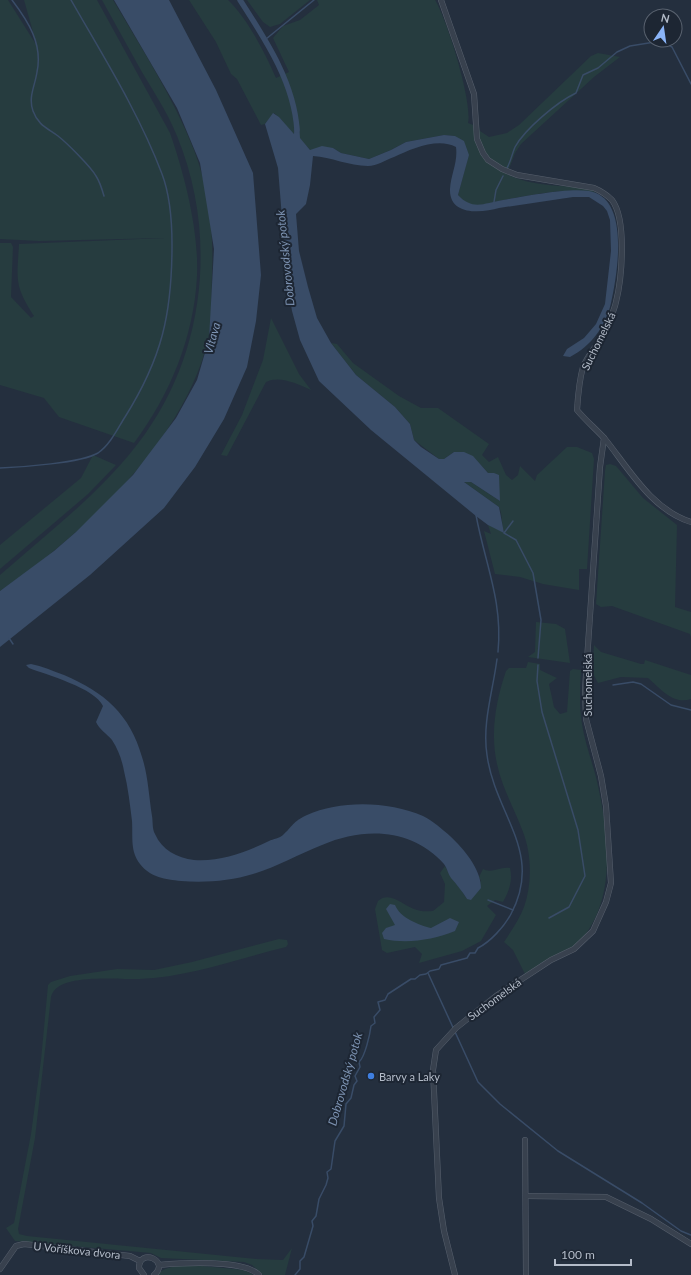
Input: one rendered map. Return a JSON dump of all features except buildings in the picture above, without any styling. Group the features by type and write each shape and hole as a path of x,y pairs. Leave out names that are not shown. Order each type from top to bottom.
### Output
{"street":[{"name":"Suchomelská","path":"441,0 474,94 475,126 477,139 483,153 493,163 517,175 594,188 604,193 612,201 620,217 622,226 621,272 616,303 603,334 589,355 584,366 578,395 577,410 604,438 600,467 588,634 585,705 586,719 601,776 606,806 611,883 604,908 592,931 574,949 551,960 496,996 454,1029 436,1050 433,1070 439,1198 444,1231 455,1275"},
{"path":"604,438 638,482 662,506 676,516 691,522"},
{"path":"525,1140 526,1275"},
{"path":"526,1196 606,1197 651,1219 691,1244"},
{"name":"U Voříškova dvora","path":"0,1268 16,1246 24,1244 130,1256 140,1261"},
{"path":"144,1275 139,1268 140,1261 147,1256 151,1256 158,1261 159,1265 157,1273 154,1275"},
{"path":"159,1265 193,1262 207,1263 249,1268 259,1275"}],"green space":[{"path":"0,0 8,0 37,46 24,0 97,0 170,133 176,150 186,185 196,241 197,276 195,299 191,321 178,364 159,405 134,443 59,417 44,398 0,385 0,243 11,243 13,247 11,297 31,318 34,316 23,297 18,282 19,244 165,238 39,241 0,239"},
{"path":"102,0 113,0 146,55 177,111 199,165 207,196 211,227 212,307 210,332 196,377 177,414 154,449 96,514 32,568 0,591 0,575 77,509 113,473 145,434 166,401 181,365 192,328 199,290 201,251 197,212 190,173 169,118"},
{"path":"189,0 228,0 249,26 276,78 289,72 273,38 283,26 300,20 319,5 317,0 435,0 446,24 458,61 467,98 469,113 468,123 479,127 480,131 489,137 507,133 519,125 591,56 598,53 620,57 594,77 521,144 515,153 507,174 526,181 548,185 591,189 596,193 585,191 550,192 488,204 468,204 458,195 467,161 455,136 444,135 406,142 369,159 341,153 333,148 310,150 274,113 265,124 261,125 237,79 231,74 216,42"},
{"path":"247,0 310,0 280,24 270,27 263,22"},
{"path":"271,318 299,374 311,390 283,380 277,379 266,382 227,456 221,455 242,415 263,360"},
{"path":"331,343 337,344 353,363 399,396 421,408 438,408 489,444 482,455 489,462 498,457 506,475 512,480 518,475 520,466 535,481 537,475 567,447 577,447 592,453 594,459 587,569 579,569 579,590 543,584 520,577 495,574 484,531 491,534 488,525 504,532 499,507 464,482 471,482 500,501 494,473 488,473 480,464 454,452 444,459 439,459 414,440 410,424 395,407 356,375"},
{"path":"93,455 116,465 88,494 0,569 0,545 81,478"},
{"path":"610,464 616,466 643,498 677,525 675,607 691,612 691,637 690,634 612,606 601,607 596,604 605,471 606,465"},
{"path":"536,622 556,624 565,629 570,663 528,657 535,652"},
{"path":"594,645 601,652 641,664 644,664 645,660 691,675 691,699 679,700 673,698 648,678 621,677 598,683 592,672"},
{"path":"528,662 540,664 540,670 557,678 549,684 554,707 560,714 567,712 570,671 573,669 581,670 581,717 583,732 602,805 607,847 607,868 599,909 591,927 578,943 551,957 525,974 513,950 504,942 517,921 527,898 530,879 528,850 523,832 499,773 495,752 494,729 499,693 506,671 509,668 526,668"},
{"path":"445,866 467,899 481,881 479,877 483,869 490,871 510,868 510,886 503,902 495,900 487,906 496,915 481,941 462,951 419,963 422,954 415,947 387,953 382,950 375,909 378,901 388,897 398,900 417,910 433,911 444,902 445,884 440,873"},
{"path":"279,939 287,940 288,944 286,947 213,967 158,978 90,979 64,984 56,989 51,997 35,1138 18,1229 19,1234 27,1236 256,1259 283,1260 292,1248 285,1275 263,1275 252,1265 244,1262 161,1258 151,1253 15,1241 6,1228 14,1223 31,1134 41,1060 48,985 51,982 70,976 117,969 154,970 192,962"},
{"path":"192,1265 244,1270 254,1275 157,1275 165,1269"}],"water":[{"name":"Vltava","path":"114,0 169,0 216,90 253,173 261,275 256,321 247,367 224,419 195,467 164,508 90,575 0,647 0,591 54,551 76,532 133,475 176,418 197,380 209,339 214,249 200,163 177,108"},
{"path":"273,113 279,117 294,134 295,122 299,123 300,138 310,150 322,146 333,148 341,153 369,159 406,142 444,135 455,136 464,141 469,155 458,195 469,203 479,205 550,192 577,190 596,193 606,201 613,212 617,227 618,260 609,311 601,327 585,347 570,357 563,356 567,349 584,338 596,324 605,304 611,251 610,220 607,211 603,206 589,197 573,197 484,211 461,208 455,204 451,198 450,189 455,163 456,147 449,144 441,143 425,145 371,166 354,165 313,156 310,185 306,204 296,214 299,251 317,318 331,343 356,375 395,407 410,424 414,440 421,447 439,459 444,459 454,452 464,452 473,456 488,473 499,475 500,501 471,482 464,482 499,507 504,533 488,525 476,516 371,430 319,381 300,340 292,311 287,280 278,168 265,124"},
{"path":"31,664 64,675 91,689 114,706 123,717 137,742 146,771 154,832 162,845 176,855 194,860 223,858 251,849 280,837 298,820 320,810 349,805 380,805 410,811 423,816 441,828 455,841 471,860 478,874 481,888 471,900 467,899 451,878 444,864 431,852 417,843 402,837 387,834 354,835 338,839 271,868 236,878 208,882 190,882 154,875 144,869 137,859 133,849 130,802 122,763 112,740 97,725 96,722 103,706 91,693 58,678 29,668 26,665"},
{"path":"390,904 395,905 401,914 410,920 431,928 450,918 459,922 455,931 438,937 411,941 384,939 382,933 386,928 395,925 386,909"}],"waterway":[{"path":"12,0 29,25 33,33 38,52 37,72 31,101 35,116 40,123 62,139 89,167 99,181 104,196"},
{"path":"0,468 65,462 90,456 102,450 117,431 138,396 156,355 167,314 170,293 172,236 170,209 165,182 153,151 132,107 71,0"},
{"name":"Dobrovodský potok","path":"240,0 277,62 290,95 295,112 297,130"},
{"path":"266,39 314,0"},
{"path":"507,168 515,147 526,132 542,117 568,97 576,93 583,75 598,68 617,52 630,46 661,41 672,47 691,84"},
{"path":"494,202 496,190 503,176"},
{"name":"Dobrovodský potok","path":"476,515 496,599 499,633 498,652"},
{"path":"513,521 504,533 516,540 533,573 541,620 538,658"},
{"path":"9,638 13,644"},
{"name":"Dobrovodský potok","path":"295,1275 300,1269 300,1261 304,1257 313,1226 312,1221 316,1216 319,1199 328,1178 327,1172 331,1169 335,1141 344,1126 346,1104 351,1098 354,1085 357,1081 355,1076 360,1067 359,1062 365,1051 371,1026 375,1023 374,1017 380,1010 378,1002 385,1000 388,994 411,979 415,979 420,975 439,969 441,965 467,958 470,953 475,953 478,948 492,938 505,924 520,892 522,871 520,852 492,777 487,755 487,719 497,659"},
{"path":"538,665 537,681 542,712 578,830 585,876 569,907 549,918"},
{"path":"613,685 633,682 641,684 671,705 691,710"},
{"path":"488,900 513,910"},
{"path":"428,973 478,1082 500,1104 558,1151 642,1203 681,1231 691,1235"}],"place":[{"name":"Barvy a Laky","path":"371,1076"}]}
